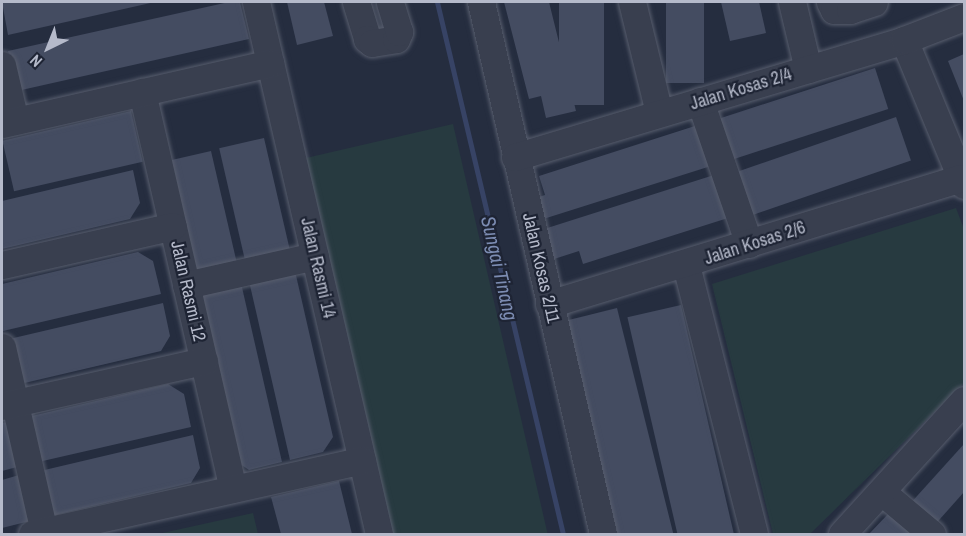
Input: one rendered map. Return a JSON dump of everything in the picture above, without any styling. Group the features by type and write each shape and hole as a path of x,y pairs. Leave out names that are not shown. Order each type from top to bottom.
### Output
{"street":[{"name":"Jalan Rasmi 14","path":"256,2 379,534"},
{"path":"357,2 367,39 372,43 396,39 399,32 390,2"},
{"name":"Jalan Kosas 2/11","path":"481,2 603,534"},
{"path":"632,2 659,113"},
{"path":"792,2 808,69"},
{"path":"830,2 834,10 850,10 874,2"},
{"name":"Jalan Kosas 2/4","path":"515,157 904,40 964,16"},
{"path":"904,40 963,181"},
{"path":"2,65 8,122 270,63"},
{"name":"Jalan Rasmi 12","path":"142,92 233,489"},
{"path":"700,101 749,244"},
{"name":"Jalan Kosas 2/6","path":"549,304 963,181"},
{"path":"2,265 173,226"},
{"path":"186,285 315,256"},
{"path":"686,265 754,534"},
{"path":"2,347 8,405 38,533 362,460"},
{"path":"8,405 204,361"},
{"path":"842,534 964,400"},
{"path":"882,492 932,534"}],"shaded area":[{"path":"453,124 548,534 393,534 306,158"},
{"path":"956,208 964,229 964,383 810,534 773,534 712,284"},
{"path":"253,513 258,534 158,534"}],"building":[{"path":"2,2 155,2 8,35"},
{"path":"229,2 240,2 249,39 17,91 8,51"},
{"path":"287,2 324,2 333,36 297,45"},
{"path":"504,2 549,2 576,111 546,118 541,96 529,99"},
{"path":"559,2 604,2 604,105 559,105"},
{"path":"666,2 704,2 704,83 666,83"},
{"path":"721,2 759,2 766,33 730,41"},
{"path":"964,54 964,101 948,61"},
{"path":"875,68 888,109 727,161 713,121"},
{"path":"131,111 143,162 14,191 2,141"},
{"path":"896,117 911,160 746,217 731,174"},
{"path":"698,125 711,166 537,221 529,200 545,195 539,176"},
{"path":"264,138 291,254 246,264 219,148"},
{"path":"211,151 238,266 192,277 165,162"},
{"path":"133,170 140,203 130,219 2,249 2,201"},
{"path":"714,175 728,218 583,264 579,251 551,260 541,230"},
{"path":"138,252 153,261 161,294 3,331 2,284"},
{"path":"295,271 333,437 323,452 290,460 249,281"},
{"path":"241,283 282,462 249,470 234,460 195,294"},
{"path":"163,303 170,336 161,351 16,385 5,340"},
{"path":"681,305 734,534 677,534 627,317"},
{"path":"617,308 673,534 618,534 565,321"},
{"path":"168,384 184,394 191,427 34,463 23,418"},
{"path":"7,422 17,467 2,471 2,423"},
{"path":"193,435 200,468 191,483 46,517 36,472"},
{"path":"964,444 964,492 932,528 908,506"},
{"path":"19,475 30,521 2,528 2,480"},
{"path":"339,481 352,534 281,534 271,497"},
{"path":"889,513 913,534 869,534"}],"waterway":[{"name":"Sungai Tinang","path":"437,2 563,534"}]}
